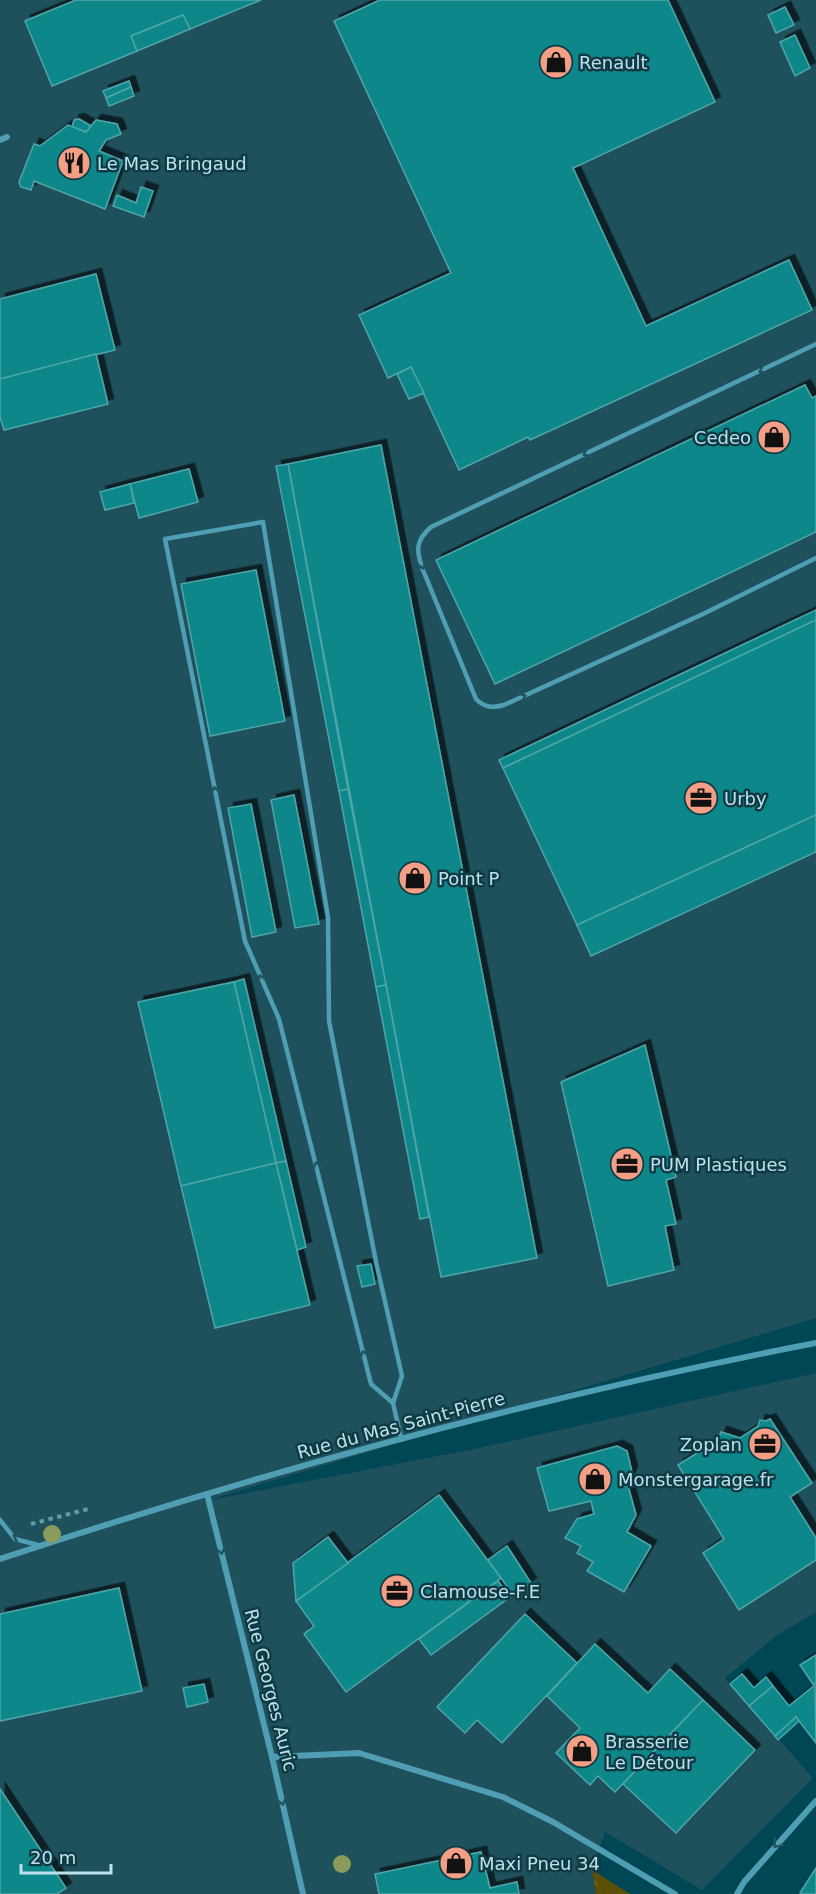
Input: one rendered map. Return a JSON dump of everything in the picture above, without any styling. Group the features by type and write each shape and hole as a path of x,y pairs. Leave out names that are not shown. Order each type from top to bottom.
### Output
{"street":[{"name":"Rue du Mas Saint-Pierre","path":"0,1559 207,1494 401,1438 651,1378 816,1343"},
{"name":"Rue Georges Auric","path":"207,1494 272,1757 303,1894"},
{"path":"272,1757 359,1753 502,1797 553,1822 675,1894"},
{"path":"737,1894 744,1882 816,1801"}],"lane":[{"path":"816,344 431,527 419,540 418,549 423,570 476,699 481,704 495,707 504,705 671,628 816,558"},
{"path":"393,1403 371,1384 279,1019 244,941 165,539 263,522 328,917 329,1021 376,1262 402,1376 393,1403 401,1438"},
{"path":"0,1520 15,1539 41,1546"}],"shaded area":[{"path":"0,0 816,0 816,1318 205,1501 474,1449 816,1373 816,1612 776,1636 725,1678 813,1778 702,1890 605,1832 592,1870 596,1894 0,1894"}],"green space":[{"path":"592,1870 630,1894 596,1894"}],"building":[{"path":"76,0 261,0 190,29 183,15 131,36 137,51 52,86 25,21"},
{"path":"380,0 668,0 715,102 573,168 646,326 789,260 812,310 530,440 528,437 459,470 411,367 388,378 359,315 451,273 334,21"},
{"path":"785,7 794,25 776,33 768,15"},
{"path":"183,15 190,29 137,51 131,36"},
{"path":"795,35 810,68 795,76 780,42"},
{"path":"129,81 131,87 106,98 103,91"},
{"path":"131,87 134,96 109,106 106,98"},
{"path":"79,119 91,126 86,132 72,127 74,120"},
{"path":"96,120 117,124 121,134 106,140 99,151 123,161 105,209 34,181 31,190 21,187 19,182 34,144 40,146 68,125 86,132"},
{"path":"141,187 153,191 144,217 113,206 117,195 136,203"},
{"path":"96,274 115,350 0,379 0,299"},
{"path":"96,354 108,404 4,430 0,417 0,379"},
{"path":"411,367 424,393 409,399 397,374"},
{"path":"805,385 812,398 816,396 816,532 495,684 436,560"},
{"name":"Point P","path":"381,445 537,1258 441,1277 288,464"},
{"path":"288,464 348,789 339,791 276,466"},
{"path":"189,469 198,502 139,518 130,484"},
{"path":"130,484 134,503 105,510 100,492"},
{"path":"256,570 285,721 210,736 181,584"},
{"path":"816,610 816,620 503,768 499,760"},
{"path":"816,620 816,815 577,925 503,768"},
{"path":"348,789 386,985 376,987 339,791"},
{"path":"294,795 319,924 295,928 271,800"},
{"path":"251,804 276,932 252,937 228,808"},
{"path":"816,815 816,852 591,956 577,925"},
{"path":"244,979 286,1161 276,1163 234,982"},
{"path":"234,982 276,1163 181,1186 138,1002"},
{"path":"386,985 429,1217 420,1219 376,987"},
{"name":"PUM Plastiques","path":"645,1045 676,1177 666,1180 676,1224 665,1226 674,1270 608,1286 561,1082"},
{"path":"286,1161 306,1247 297,1250 276,1163"},
{"path":"276,1163 310,1305 215,1328 181,1186"},
{"path":"371,1264 375,1284 362,1287 357,1266"},
{"path":"770,1419 812,1483 790,1497 816,1538 816,1560 739,1610 703,1553 724,1539 678,1465 718,1440 721,1432 740,1438 758,1426 760,1420"},
{"path":"617,1446 627,1451 632,1472 627,1482 636,1515 627,1532 651,1546 624,1592 587,1571 593,1562 577,1553 581,1546 565,1538 577,1519 594,1514 591,1501 549,1511 537,1468"},
{"name":"Clamouse-F.E","path":"439,1495 501,1578 346,1692 304,1634 314,1626 296,1601"},
{"path":"328,1537 348,1563 296,1601 293,1563"},
{"path":"507,1546 531,1583 514,1596 488,1560"},
{"path":"498,1581 510,1597 431,1655 419,1639"},
{"path":"119,1588 142,1691 0,1721 0,1614"},
{"path":"525,1614 577,1663 502,1743 477,1720 465,1733 437,1707"},
{"path":"595,1644 648,1693 670,1669 703,1700 615,1792 598,1776 590,1785 556,1753 580,1728 547,1696"},
{"path":"816,1655 816,1683 813,1684 800,1665"},
{"path":"742,1674 754,1688 766,1677 773,1686 749,1706 730,1684"},
{"path":"204,1684 208,1702 187,1707 183,1688"},
{"path":"815,1685 816,1743 796,1717 775,1736 749,1706 773,1686 789,1706"},
{"path":"703,1700 755,1750 676,1833 623,1784"},
{"path":"796,1717 799,1721 778,1740 775,1736"},
{"path":"0,1789 66,1888 57,1894 0,1894"},
{"name":"Maxi Pneu 34","path":"481,1852 490,1888 517,1882 519,1894 379,1894 375,1874"},
{"path":"816,1868 816,1894 800,1893"}],"place":[{"name":"Renault","path":"556,62"},
{"name":"Le Mas Bringaud","path":"74,163"},
{"name":"Cedeo","path":"774,437"},
{"name":"Urby","path":"701,798"},
{"name":"Point P","path":"415,878"},
{"name":"PUM Plastiques","path":"627,1164"},
{"name":"Zoplan","path":"765,1444"},
{"name":"Monstergarage.fr","path":"595,1479"},
{"name":"Clamouse-F.E","path":"397,1591"},
{"name":"Brasserie Le Détour","path":"582,1751"},
{"name":"Maxi Pneu 34","path":"456,1863"}]}
